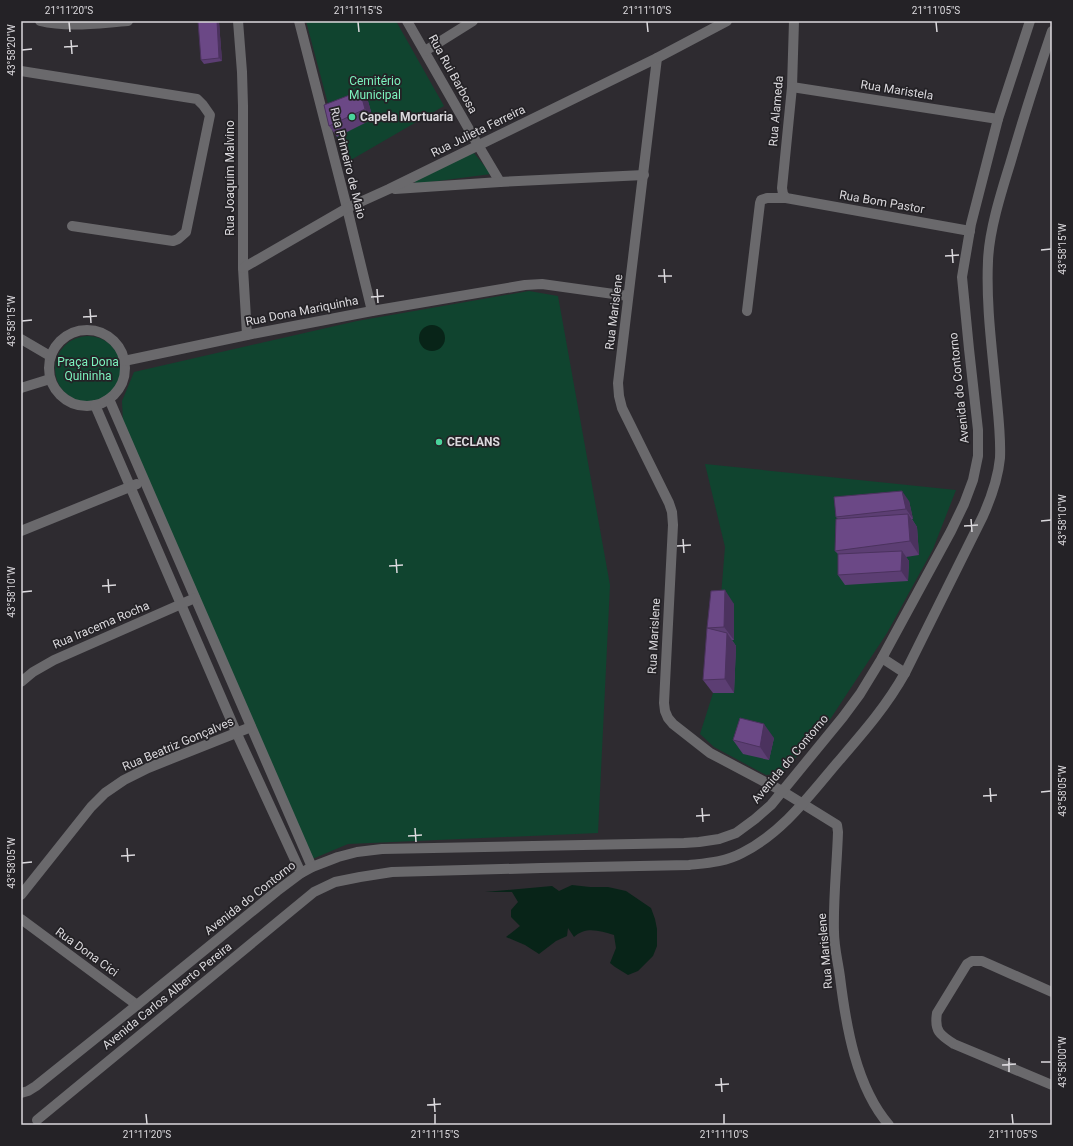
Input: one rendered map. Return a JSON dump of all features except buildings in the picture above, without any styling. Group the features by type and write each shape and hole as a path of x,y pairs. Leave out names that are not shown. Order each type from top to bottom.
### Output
{"street":[{"path":"40,21 52,24 76,25 128,21"},
{"name":"Rua Joaquim Malvino","path":"238,21 243,106 243,268 247,335"},
{"name":"Rua Primeiro de Maio","path":"299,21 372,311"},
{"name":"Rua Rui Barbosa","path":"408,21 500,182"},
{"path":"425,51 474,21"},
{"name":"Rua Alameda","path":"788,199 783,194 782,188 792,87 794,21"},
{"name":"Avenida do Contorno","path":"21,1093 36,1086 277,890 300,873 312,867 338,857 357,852 382,849 676,844 699,842 719,839 736,832 755,819 771,804 860,694 882,658 947,538 964,504 973,480 978,456 978,430 962,277 970,231 998,119 1030,21"},
{"name":"Rua Julieta Ferreira","path":"243,268 347,208 657,58 723,22"},
{"name":"Avenida Carlos Alberto Pereira","path":"37,1120 314,892 335,882 360,876 392,872 689,865 718,862 741,854 755,846 777,830 803,804 878,714 893,693 905,673 991,497 1000,458 1000,438 987,290 991,234 1004,182 1052,31"},
{"name":"Rua Marislene","path":"657,58 618,383 622,408 669,503 674,525 664,703 665,711 673,724 710,753 782,791 837,825 834,933 844,1014 854,1054 868,1094 880,1115 889,1125"},
{"path":"21,71 197,99 210,115 186,232 178,239 173,241 72,226"},
{"name":"Rua Maristela","path":"792,87 998,119"},
{"path":"389,189 644,175"},
{"name":"Rua Bom Pastor","path":"747,311 761,200 767,198 788,199 970,231"},
{"name":"Rua Dona Mariquinha","path":"124,360 372,311 525,285 542,284 628,296"},
{"path":"89,329 101,332 112,339 120,349 124,360 125,371 117,392 109,399 95,405 84,406 73,404 63,398 55,389 50,379 48,367 50,356 56,345 65,336 76,330 89,329"},
{"path":"21,339 50,356"},
{"path":"21,388 50,379"},
{"path":"109,399 312,867"},
{"path":"95,405 237,734 300,873"},
{"path":"21,531 144,480"},
{"name":"Rua Iracema Rocha","path":"21,682 33,672 54,660 195,598"},
{"path":"882,658 905,673"},
{"name":"Rua Beatriz Gonçalves","path":"21,895 91,807 106,793 124,780 148,768 252,727"},
{"name":"Rua Dona Cici","path":"21,919 137,1005"},
{"path":"1052,992 982,961 972,961 968,964 937,1014 936,1022 938,1031 943,1037 954,1044 1052,1085"}],"green space":[{"name":"Cemitério Municipal","path":"306,21 396,21 444,106 344,164"},
{"path":"474,153 491,174 415,184 415,178"},
{"path":"529,291 558,296 610,585 598,833 348,844 310,860 123,423 122,401 134,372 357,321"},
{"name":"Praça Dona Quininha","path":"88,336 100,339 111,346 118,357 121,369 118,381 111,392 100,399 88,402 76,399 65,392 58,381 55,369 58,357 65,346 76,339"},
{"path":"705,464 956,490 933,549 887,633 829,721 782,773 766,775 714,747 700,734 713,693 725,547"}],"shaded area":[{"path":"432,325 441,329 445,338 441,347 432,351 423,347 419,338 423,329"},
{"path":"572,885 608,887 626,891 651,908 657,929 657,946 653,956 638,971 628,975 610,963 616,948 614,935 604,932 588,930 583,931 574,937 568,928 567,936 556,941 539,954 525,945 506,937 520,926 511,917 511,910 518,902 512,892 485,892 552,886 559,891"}],"place":[{"name":"Capela Mortuaria","path":"352,117"},
{"name":"CECLANS","path":"439,442"}]}
